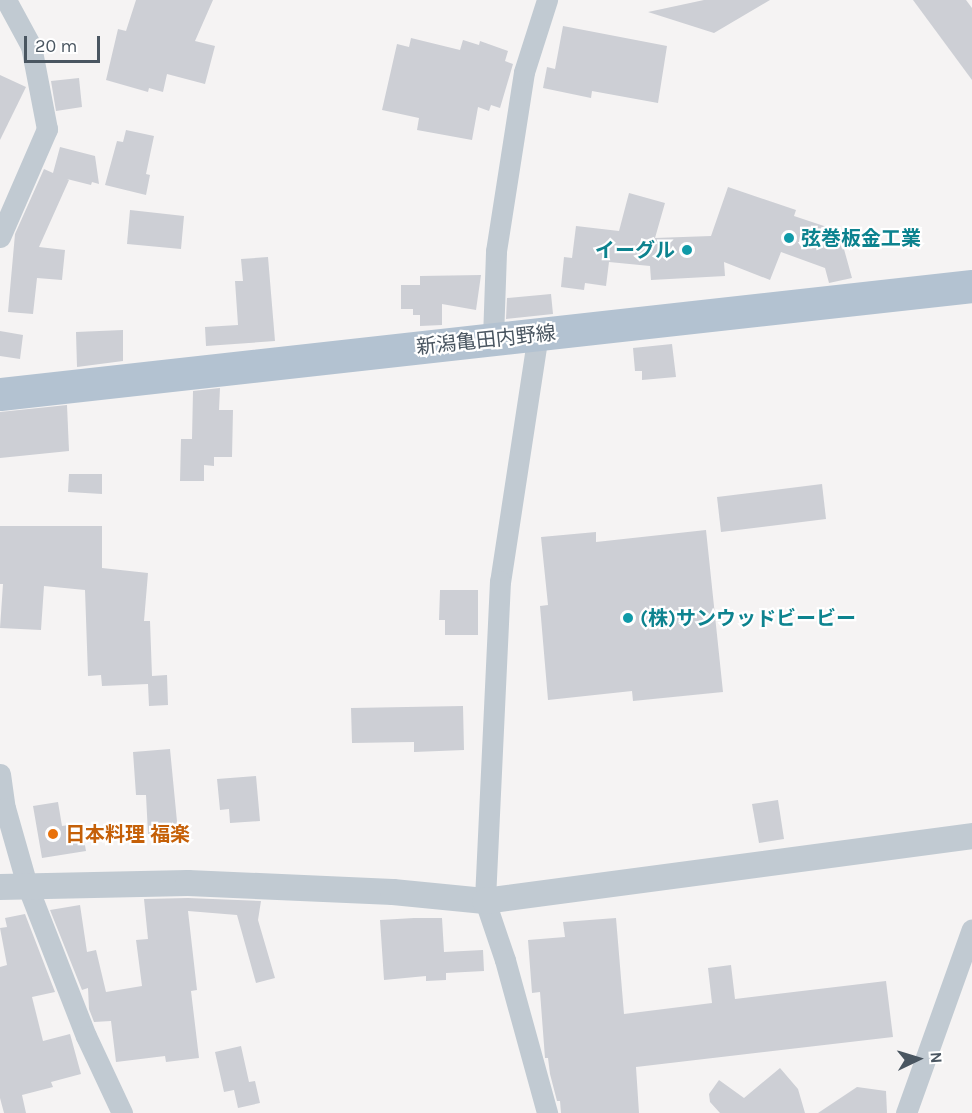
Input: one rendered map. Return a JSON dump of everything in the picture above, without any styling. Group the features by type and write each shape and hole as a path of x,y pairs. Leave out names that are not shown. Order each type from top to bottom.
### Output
{"main road":[{"name":"新潟亀田内野線","path":"0,394 972,286"}],"street":[{"path":"0,237 46,129 31,46 6,0"},
{"path":"493,338 496,251 518,108 524,72 547,0"},
{"path":"538,334 500,580 485,901 506,960 547,1113"},
{"path":"0,774 5,808 27,885 86,1036 122,1113"},
{"path":"0,887 188,883 393,892 485,901 972,836"},
{"path":"906,1113 972,929"}],"building":[{"path":"136,0 213,0 195,41 215,46 205,84 167,74 163,92 149,88 148,92 106,80 118,29 126,31"},
{"path":"704,0 770,0 714,33 648,12"},
{"path":"913,0 966,0 972,8 972,80"},
{"path":"563,26 667,46 658,103 592,91 591,98 543,88 547,67 555,69"},
{"path":"411,38 460,50 463,40 479,45 480,41 508,51 505,61 513,64 500,108 491,105 489,111 478,107 472,140 417,130 419,118 382,110 397,44 409,47"},
{"path":"0,75 26,87 0,140"},
{"path":"79,78 82,107 56,111 51,81"},
{"path":"126,130 154,136 146,174 150,175 146,195 105,185 117,141 123,142"},
{"path":"60,147 95,156 99,184 92,182 91,185 67,179 69,180 39,247 65,250 62,280 37,278 33,314 8,312 15,234 44,169 53,173"},
{"path":"728,187 796,210 794,216 839,231 852,278 829,283 825,268 781,252 770,280 724,262 725,276 651,280 650,266 609,262 606,286 585,283 584,290 561,287 564,257 572,258 576,226 619,231 629,193 665,203 655,238 711,236"},
{"path":"130,210 184,216 181,249 127,244"},
{"path":"268,257 275,341 206,346 205,327 238,325 235,281 243,281 241,259"},
{"path":"481,275 476,310 442,304 442,325 420,326 420,315 413,315 413,309 401,309 401,285 420,285 420,276"},
{"path":"551,294 553,314 506,319 507,298"},
{"path":"123,330 123,361 77,367 76,332"},
{"path":"0,331 23,335 20,359 0,356"},
{"path":"672,344 676,377 642,380 642,371 635,371 633,348"},
{"path":"220,388 219,410 233,410 232,457 214,457 214,466 204,465 204,481 180,481 181,439 192,439 193,391"},
{"path":"67,405 69,451 0,458 0,412"},
{"path":"69,474 102,474 102,494 68,492"},
{"path":"822,484 826,519 721,532 717,497"},
{"path":"0,526 102,526 102,568 148,573 144,621 150,621 152,676 167,675 168,705 149,706 148,684 102,686 101,675 88,676 85,590 44,586 41,630 0,628 3,584 0,584"},
{"name":"(株)サンウッドビービー","path":"706,530 723,692 633,701 632,691 548,700 540,606 548,605 541,537 596,532 596,542"},
{"path":"440,590 478,590 478,635 445,635 445,620 439,620"},
{"path":"463,706 464,750 414,752 414,742 352,743 351,708"},
{"path":"170,749 178,832 148,834 146,795 136,795 133,752"},
{"path":"256,776 260,821 230,823 229,809 220,810 217,779"},
{"path":"778,800 784,839 759,843 752,804"},
{"path":"58,802 62,826 81,823 86,851 42,858 33,806"},
{"path":"144,899 261,901 258,920 275,978 256,983 237,915 188,911 197,990 191,991 199,1058 166,1062 165,1056 116,1062 111,1021 94,1022 89,1009 88,988 82,990 50,910 80,905 87,952 96,950 106,992 142,986 136,940 148,939"},
{"path":"25,914 55,992 32,997 43,1041 70,1034 81,1074 51,1082 53,1087 22,1095 26,1113 4,1113 0,1098 0,967 7,965 0,928 7,927 5,918"},
{"path":"442,918 444,952 483,950 484,971 446,973 446,980 426,981 426,976 384,980 380,920"},
{"path":"616,918 624,1014 712,1003 708,968 731,965 735,999 886,981 893,1037 636,1067 639,1113 561,1113 548,1058 545,1058 540,992 532,993 528,940 565,937 563,922"},
{"path":"241,1046 249,1082 255,1081 260,1103 238,1108 234,1090 224,1092 215,1052"},
{"path":"780,1068 798,1089 805,1113 720,1113 710,1102 709,1094 719,1080 744,1098"},
{"path":"857,1087 886,1091 887,1113 818,1113"}],"place":[{"name":"弦巻板金工業","path":"789,238"},
{"name":"イーグル","path":"687,250"},
{"name":"(株)サンウッドビービー","path":"628,618"},
{"name":"日本料理 福楽","path":"53,834"}]}
